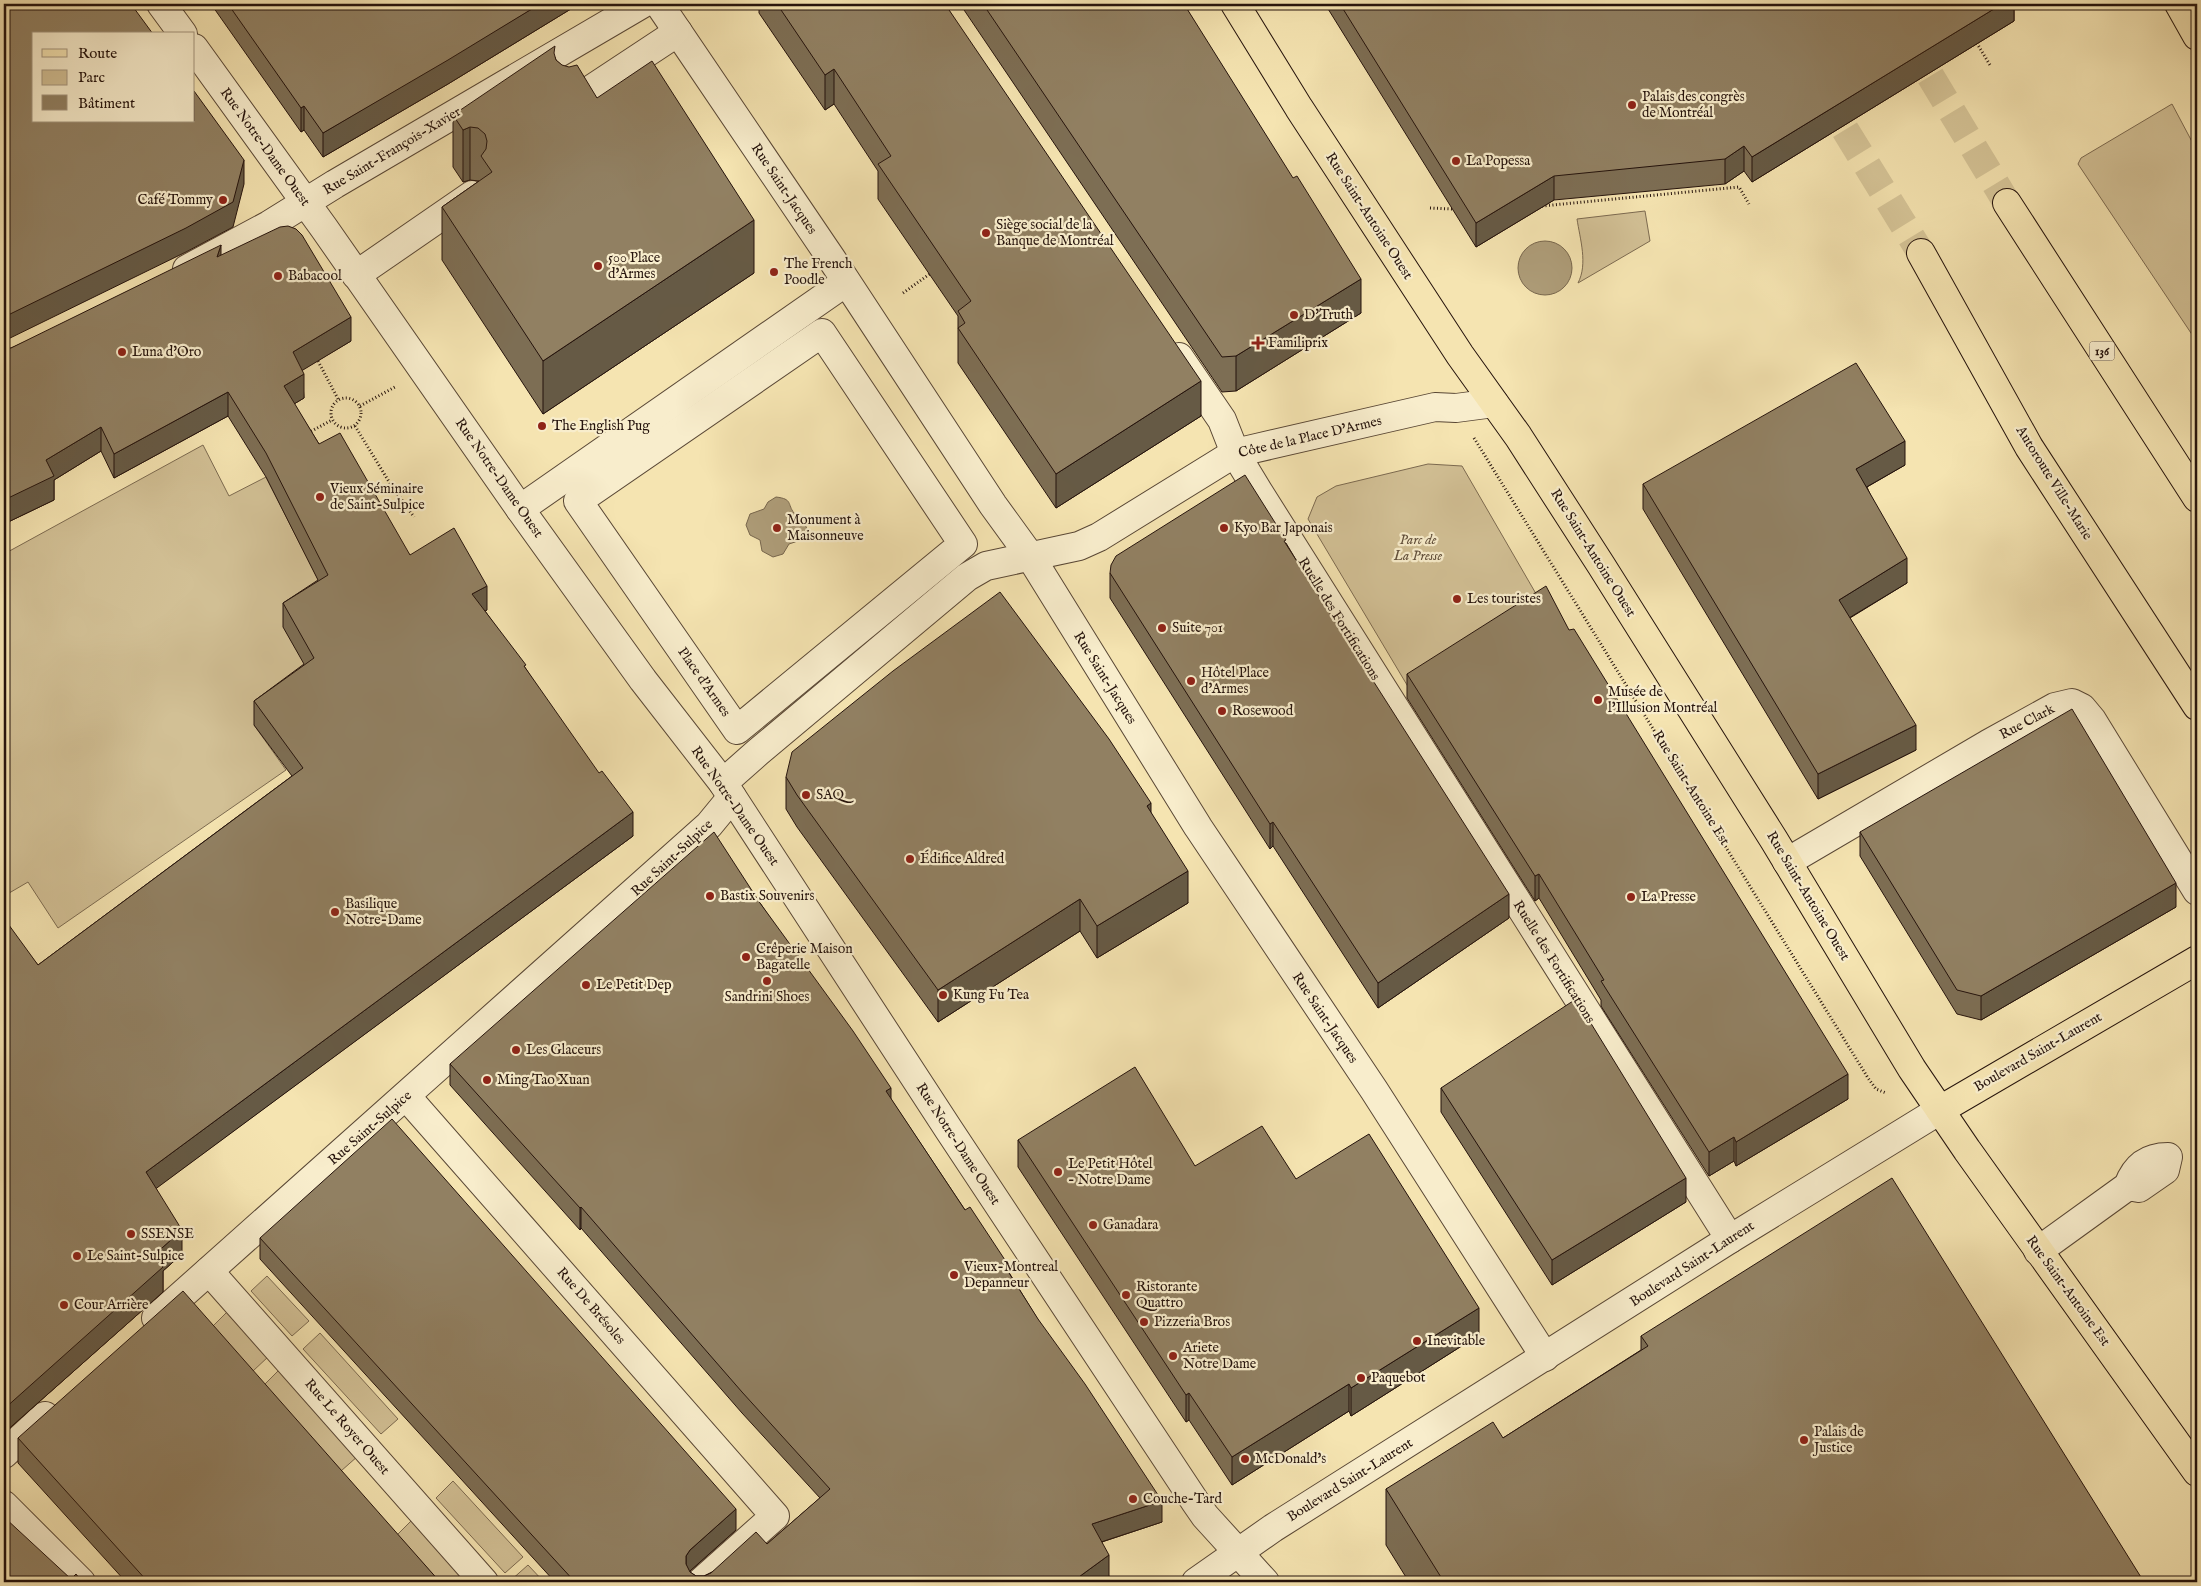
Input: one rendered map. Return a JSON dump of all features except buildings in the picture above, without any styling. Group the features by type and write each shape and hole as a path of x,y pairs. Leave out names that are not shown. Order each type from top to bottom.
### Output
{"main road":[{"name":"Rue Saint-Antoine Ouest","path":"1235,4 1299,108 1460,354 1566,509 1787,862 1912,1069 1940,1110"},
{"path":"2183,5 2197,36"},
{"name":"136","path":"2007,204 2197,498"},
{"name":"Autoroute Ville-Marie","path":"1921,253 2029,447 2197,706"},
{"name":"Boulevard Saint-Laurent","path":"1940,1110 2197,960"},
{"name":"Rue Saint-Antoine Est","path":"1940,1110 2038,1251 2197,1472"}],"street":[{"path":"162,4 182,32"},
{"name":"Rue Saint-François-Xavier","path":"168,279 261,230 335,184 642,4"},
{"name":"Rue Saint-Jacques","path":"659,4 1030,556 1203,835 1379,1099 1545,1358"},
{"path":"569,104 678,32"},
{"name":"Rue Notre-Dame Ouest","path":"195,49 643,680 728,790 1196,1503 1205,1516 1265,1582"},
{"path":"356,276 472,195"},
{"path":"520,509 846,282"},
{"name":"Place d'Armes","path":"822,333 963,544 737,730 578,501 822,333"},
{"name":"Ruelle des Fortifications","path":"1167,338 1222,420 1235,453 1730,1239"},
{"name":"Côte de la Place D'Armes","path":"1030,556 1079,546 1099,537 1235,453 1435,408 1456,408 1494,403"},
{"path":"728,790 758,752 967,577 986,566 1030,556"},
{"name":"Rue Clark","path":"1787,862 1850,823 2054,707 2072,703 2082,708 2092,720 2197,891"},
{"name":"Rue Saint-Sulpice","path":"135,1336 709,826 728,790"},
{"name":"Rue De Brésoles","path":"406,1096 775,1516 702,1582"},
{"name":"Boulevard Saint-Laurent","path":"1196,1582 1279,1524 1545,1358 1730,1239 1940,1110"},
{"path":"2038,1251 2128,1186"},
{"name":"Rue Le Royer Ouest","path":"209,1271 484,1582"},
{"path":"4,1454 61,1402"},
{"path":"4,1505 81,1582"}],"path":[{"path":"1972,36 1990,65"},
{"path":"1542,206 1739,187 1749,204"},
{"path":"1430,208 1452,209"},
{"path":"903,293 935,271"},
{"path":"318,361 338,399"},
{"path":"360,406 397,385"},
{"path":"355,426 340,427 332,420 330,411 338,399 349,397 360,406"},
{"path":"355,426 360,418 360,406"},
{"path":"306,434 332,420"},
{"path":"355,426 391,486 414,517"},
{"name":"Rue Saint-Antoine Est","path":"1473,436 1876,1090"},
{"path":"370,489 391,486"}],"green space":[{"path":"2172,104 2197,151 2197,342 2078,164 2081,158"},
{"path":"1645,211 1650,241 1578,283 1583,260 1577,219"},
{"name":"Vieux Séminaire de Saint-Sulpice","path":"203,445 229,496 266,477 328,599 314,682 254,725 286,770 58,928 28,882 4,896 4,554"},
{"name":"Parc de La Presse","path":"1428,464 1462,466 1546,611 1413,695 1308,519 1317,497 1336,486"},
{"path":"267,1276 309,1321 292,1336 251,1291"},
{"path":"228,1311 269,1356 253,1371 212,1327"},
{"path":"320,1333 398,1419 381,1434 303,1349"},
{"path":"279,1370 358,1456 341,1471 263,1386"},
{"path":"453,1481 523,1557 505,1573 436,1498"},
{"path":"414,1518 473,1582 440,1582 397,1535"},
{"path":"528,1565 544,1582 510,1581"}],"shaded area":[{"path":"1545,241 1555,243 1564,249 1570,258 1572,268 1570,278 1564,287 1555,293 1545,295 1535,293 1526,287 1520,278 1518,268 1520,258 1526,249 1535,243"},
{"path":"776,497 789,502 795,514 802,518 807,529 801,540 789,544 783,554 773,557 762,551 760,540 750,535 746,525 750,514 764,509 768,502"}],"tunnel":[{"path":"1887,4 2007,203"},
{"path":"1823,94 1921,253"}],"place":[{"name":"Palais des congrès de Montréal","path":"1632,105"},
{"name":"La Popessa","path":"1456,161"},
{"name":"Café Tommy","path":"223,200"},
{"name":"Siège social de la Banque de Montréal","path":"986,233"},
{"name":"500 Place d'Armes","path":"598,266"},
{"name":"The French Poodle","path":"774,272"},
{"name":"Babacool","path":"278,276"},
{"name":"D'Truth","path":"1294,315"},
{"name":"Familiprix","path":"1258,343"},
{"name":"Luna d'Oro","path":"122,352"},
{"name":"The English Pug","path":"542,426"},
{"name":"Vieux Séminaire de Saint-Sulpice","path":"320,497"},
{"name":"Monument à Maisonneuve","path":"777,528"},
{"name":"Kyo Bar Japonais","path":"1224,528"},
{"name":"Les touristes","path":"1457,599"},
{"name":"Suite 701","path":"1162,628"},
{"name":"Hôtel Place d'Armes","path":"1191,681"},
{"name":"Musée de l'Illusion Montréal","path":"1598,700"},
{"name":"Rosewood","path":"1222,711"},
{"name":"SAQ","path":"806,795"},
{"name":"Édifice Aldred","path":"910,859"},
{"name":"Bastix Souvenirs","path":"710,896"},
{"name":"La Presse","path":"1631,897"},
{"name":"Basilique Notre-Dame","path":"335,912"},
{"name":"Crêperie Maison Bagatelle","path":"746,957"},
{"name":"Sandrini Shoes","path":"767,981"},
{"name":"Le Petit Dep","path":"586,985"},
{"name":"Kung Fu Tea","path":"943,995"},
{"name":"Les Glaceurs","path":"516,1050"},
{"name":"Ming Tao Xuan","path":"487,1080"},
{"name":"Le Petit Hôtel - Notre Dame","path":"1058,1172"},
{"name":"Ganadara","path":"1093,1225"},
{"name":"SSENSE","path":"131,1234"},
{"name":"Le Saint-Sulpice","path":"77,1256"},
{"name":"Vieux-Montreal Depanneur","path":"954,1275"},
{"name":"Ristorante Quattro","path":"1126,1295"},
{"name":"Cour Arrière","path":"64,1305"},
{"name":"Pizzeria Bros","path":"1144,1322"},
{"name":"Inevitable","path":"1417,1341"},
{"name":"Ariete Notre Dame","path":"1173,1356"},
{"name":"Paquebot","path":"1361,1378"},
{"name":"Palais de Justice","path":"1804,1440"},
{"name":"McDonald's","path":"1245,1459"},
{"name":"Couche-Tard","path":"1133,1499"}]}
